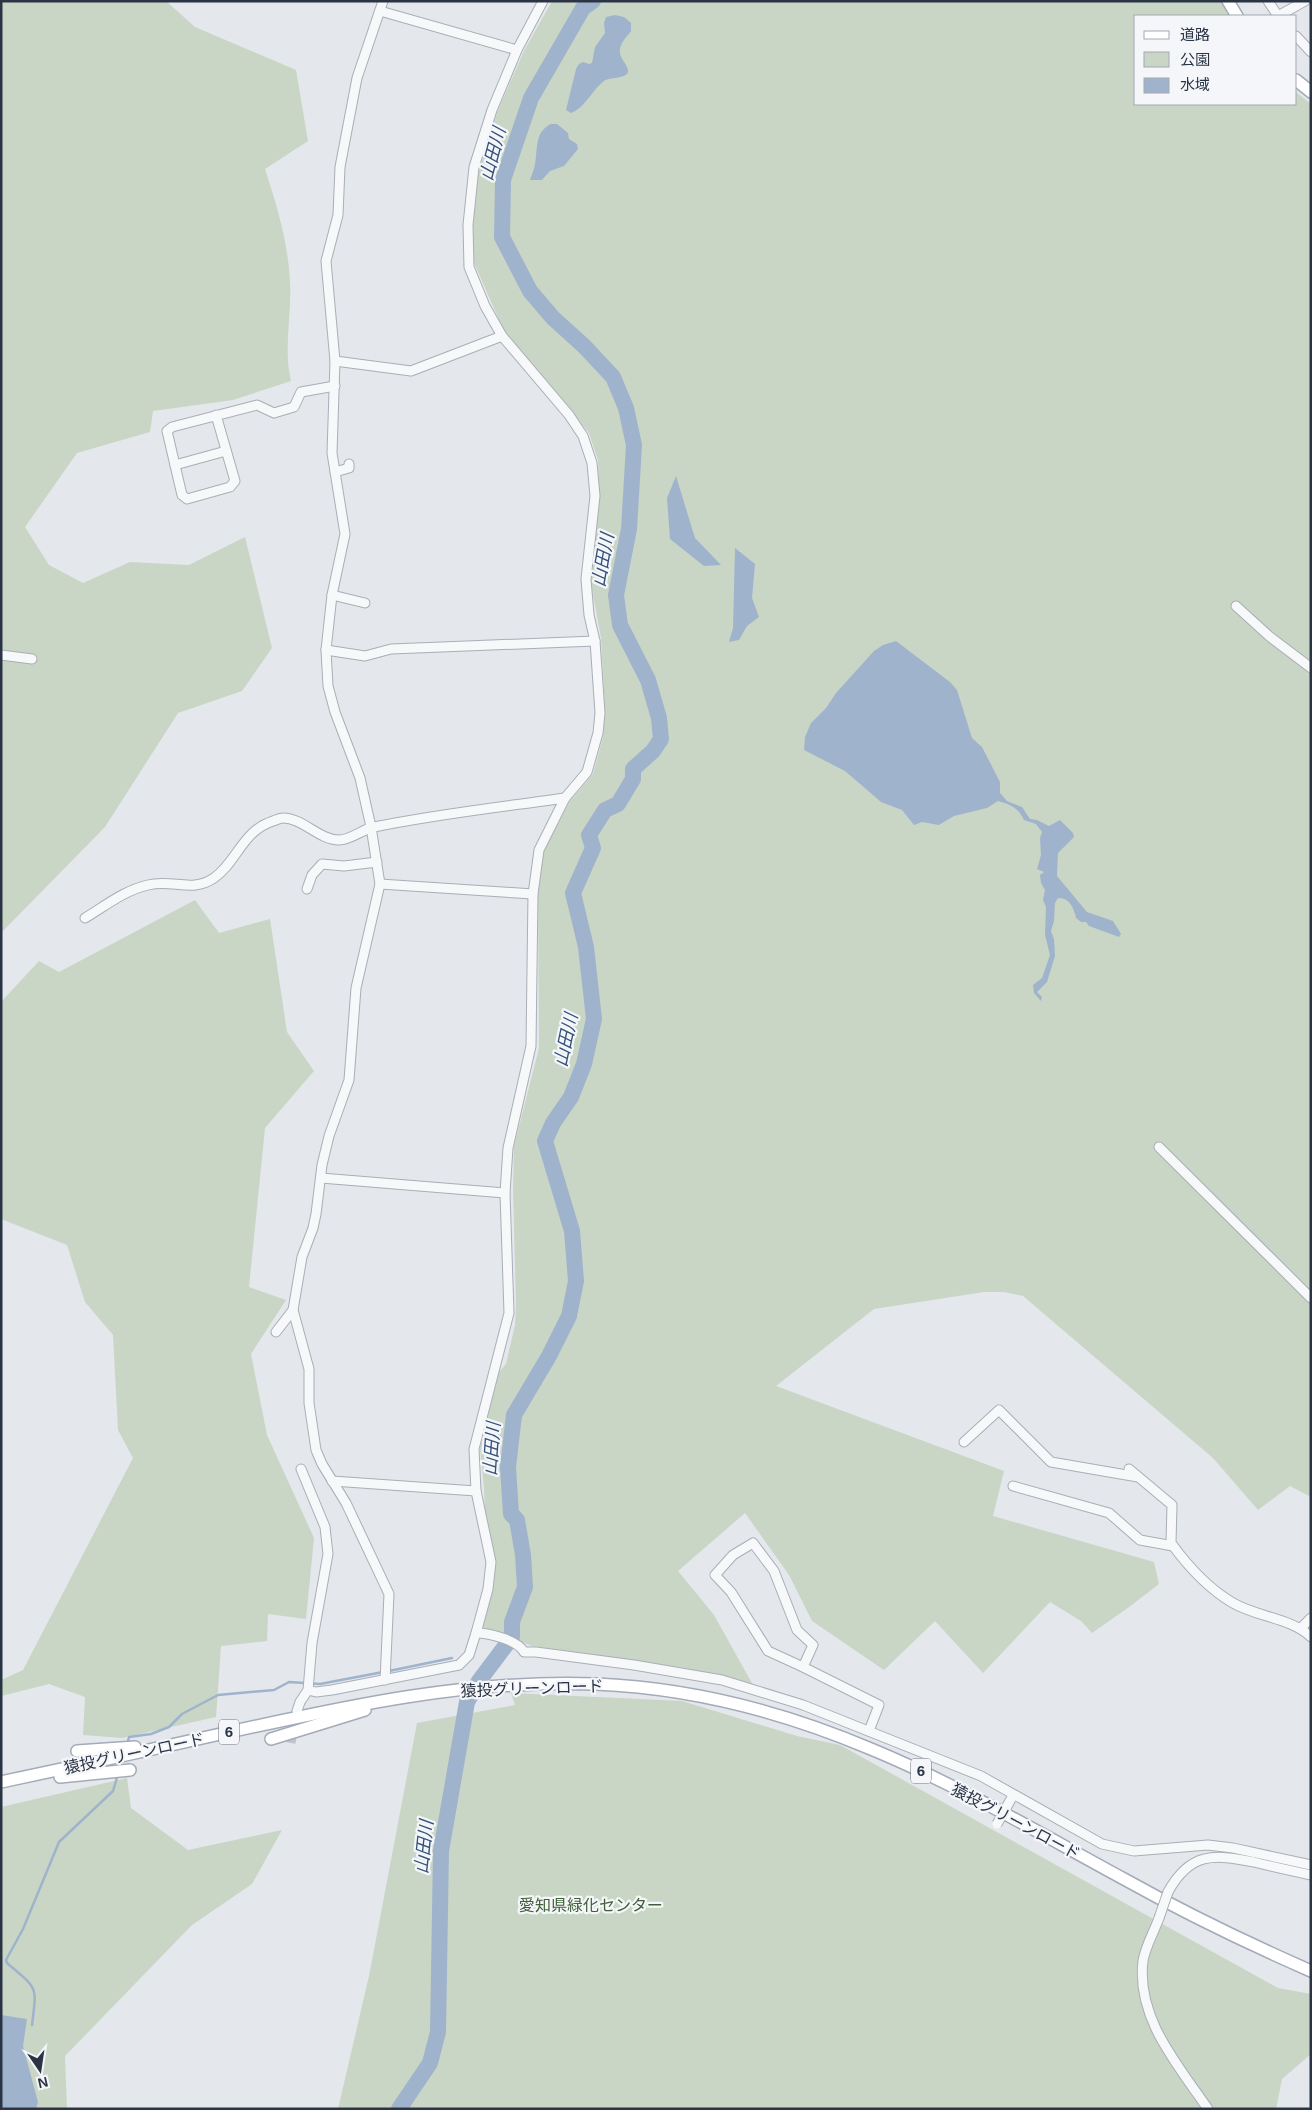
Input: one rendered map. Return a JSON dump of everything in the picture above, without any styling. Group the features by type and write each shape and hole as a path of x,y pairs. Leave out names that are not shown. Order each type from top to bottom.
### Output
{"main road":[{"path":"1228,1 1236,15"},
{"path":"1297,81 1311,91"},
{"name":"猿投グリーンロード","path":"1,1782 270,1723 417,1695 497,1685 634,1686 710,1698 773,1713 822,1729 923,1772 1201,1920 1311,1971"},
{"path":"271,1739 417,1695"},
{"path":"78,1751 136,1746 248,1725 270,1723"},
{"path":"1,1788 73,1775 130,1770"}],"street":[{"path":"383,1 356,78 340,167 338,215 326,261 336,386 332,442 345,534 332,595 326,650 331,698 360,778 371,827 380,884 356,988 349,1080 329,1136 320,1178 316,1214 302,1257 293,1310 309,1369 309,1403 313,1436 322,1464 346,1503 390,1594 384,1680"},
{"path":"308,1690 316,1692 332,1690 459,1666 469,1655 488,1589 491,1562 476,1491 474,1449 476,1435 509,1313 505,1193 508,1148 531,1046 533,894 539,850 565,798 587,772 598,733 600,713 595,641 589,615 586,578 595,496 592,463 583,436 569,415 502,336 485,306 469,266 468,225 474,167 492,110 518,50 543,1"},
{"path":"1268,1 1277,15"},
{"path":"1280,15 1305,1"},
{"path":"380,11 518,50"},
{"path":"1297,37 1311,52"},
{"path":"335,361 411,371 502,336"},
{"path":"216,415 235,481 230,487 187,499 182,496 167,431 172,427 216,415 257,404 274,413 294,407 301,392 336,386"},
{"path":"175,465 226,451"},
{"path":"335,472 349,468 349,464"},
{"path":"332,595 365,603"},
{"path":"1236,606 1269,636 1311,668"},
{"path":"326,650 365,656 391,649 595,641"},
{"path":"1,655 32,659"},
{"path":"85,918 133,889 160,882 194,886 216,877 249,836 263,824 283,818 310,828 331,839 341,840 371,827 565,798"},
{"path":"307,889 312,875 322,864 344,866 377,862"},
{"path":"380,884 533,894"},
{"path":"1159,1147 1311,1298"},
{"path":"320,1178 505,1193"},
{"path":"276,1332 293,1310"},
{"path":"964,1442 999,1410 1051,1462 1138,1477"},
{"path":"297,1711 300,1702 308,1690 312,1643 328,1554 325,1527 301,1469"},
{"path":"1129,1469 1172,1505 1171,1543 1204,1580 1232,1603 1301,1628 1311,1637"},
{"path":"332,1481 476,1491"},
{"path":"1014,1486 1110,1513 1140,1540 1173,1546"},
{"path":"803,1667 813,1645 797,1630 774,1571 753,1543 733,1555 715,1575 731,1592 768,1651 879,1705 869,1731"},
{"path":"1301,1628 1311,1618"},
{"path":"476,1633 494,1635 516,1644 524,1652 634,1665 722,1680 803,1705 981,1776 1102,1844 1118,1849 1134,1851 1161,1850 1208,1845 1233,1848 1311,1865"},
{"path":"997,1824 1011,1799 1028,1809 1031,1804"},
{"path":"1208,2109 1161,2040 1148,2012 1142,1984 1143,1960 1168,1892 1180,1872 1195,1861 1212,1857 1230,1857 1311,1875"}],"green space":[{"path":"1,1 166,1 195,27 296,70 308,141 265,169 281,224 289,267 288,356 291,381 233,400 153,411 150,432 77,453 25,527 49,565 83,583 130,562 189,565 245,537 272,648 242,691 178,713 105,827 1,933"},
{"path":"552,1 1222,1 1230,15 1134,15 1134,105 1297,105 1297,93 1311,104 1311,1497 1290,1486 1258,1510 1213,1458 1023,1296 1004,1292 984,1292 874,1309 776,1386 1004,1471 993,1516 1154,1562 1159,1584 1092,1633 1081,1621 1050,1602 983,1673 935,1621 884,1670 812,1621 789,1575 745,1513 678,1571 714,1615 753,1685 680,1667 532,1646 482,1627 481,1624 488,1601 484,1488 480,1448 499,1372 506,1364 515,1325 514,1146 539,1048 538,892 544,851 570,801 593,774 603,737 605,710 601,638 590,578 599,495 598,460 589,433 504,331 474,263 472,225 479,171 498,110 524,51"},
{"path":"195,900 219,933 270,919 287,1032 314,1071 265,1128 249,1287 286,1300 251,1354 267,1435 314,1538 306,1619 268,1614 267,1641 221,1646 216,1717 122,1738 83,1735 85,1697 49,1684 1,1696 1,1680 23,1670 133,1458 118,1430 113,1335 85,1302 67,1245 1,1219 1,1002 39,961 59,972"},
{"name":"愛知県緑化センター","path":"511,1693 682,1701 797,1736 840,1745 1278,1988 1311,1994 1311,2054 1282,2079 1276,2109 338,2109 369,1976 417,1723 515,1705"},
{"path":"127,1778 131,1808 188,1850 282,1830 252,1884 192,1925 65,2056 67,2109 1,2109 1,1807"}],"water":[{"path":"615,15 624,17 631,23 631,31 624,40 620,51 628,72 624,76 604,81 576,111 571,113 566,110 576,69 583,62 592,63 595,47 605,33 604,23 606,17"},
{"path":"551,124 557,124 568,133 569,139 577,144 578,149 564,166 550,171 542,180 530,180 535,166 539,136"},
{"path":"676,476 695,538 721,565 704,566 670,539 667,498"},
{"path":"735,548 755,564 752,598 759,617 747,626 739,640 729,642 733,628"},
{"path":"896,641 950,682 957,690 972,738 982,747 1000,782 1000,793 1007,801 1022,807 1030,819 1049,826 1060,820 1073,833 1074,837 1058,853 1057,876 1087,912 1113,921 1121,934 1119,937 1089,926 1086,922 1081,922 1076,918 1068,901 1058,898 1055,903 1054,921 1051,931 1054,939 1055,956 1047,982 1037,992 1042,997 1041,1001 1034,993 1033,985 1042,978 1050,955 1045,935 1046,907 1043,900 1045,890 1041,883 1040,875 1044,872 1037,869 1041,855 1040,838 1042,832 1036,824 1024,820 1014,808 998,801 987,808 954,816 939,825 922,822 914,825 902,810 881,802 845,771 804,750 805,737 811,723 826,708 836,693 874,651 883,645"},
{"path":"1,2015 27,2019 23,2046 38,2102 36,2109 1,2109"}],"waterway":[{"name":"山田川","path":"399,2109 430,2063 438,2032 441,1851 467,1702 479,1681 512,1637 512,1622 525,1587 523,1555 517,1520 511,1514 508,1467 514,1415 549,1356 569,1316 576,1281 572,1231 545,1141 553,1123 571,1097 584,1064 594,1019 586,947 573,893 593,848 589,835 605,810 618,804 633,779 633,769 653,751 661,739 659,718 648,680 620,625 616,595 629,529 634,445 626,408 613,377 584,346 553,318 530,291 502,237 503,180 531,98 583,8 593,1"},
{"path":"389,1671 452,1658"},
{"path":"127,1745 129,1737 151,1734 169,1727 182,1714 218,1695 274,1690 289,1682 320,1684 383,1672"},
{"path":"32,2025 35,2002 33,1989 25,1978 6,1960 23,1929 59,1842 113,1791 118,1774"}],"tunnel":[{"path":"291,1743 296,1714"}]}
